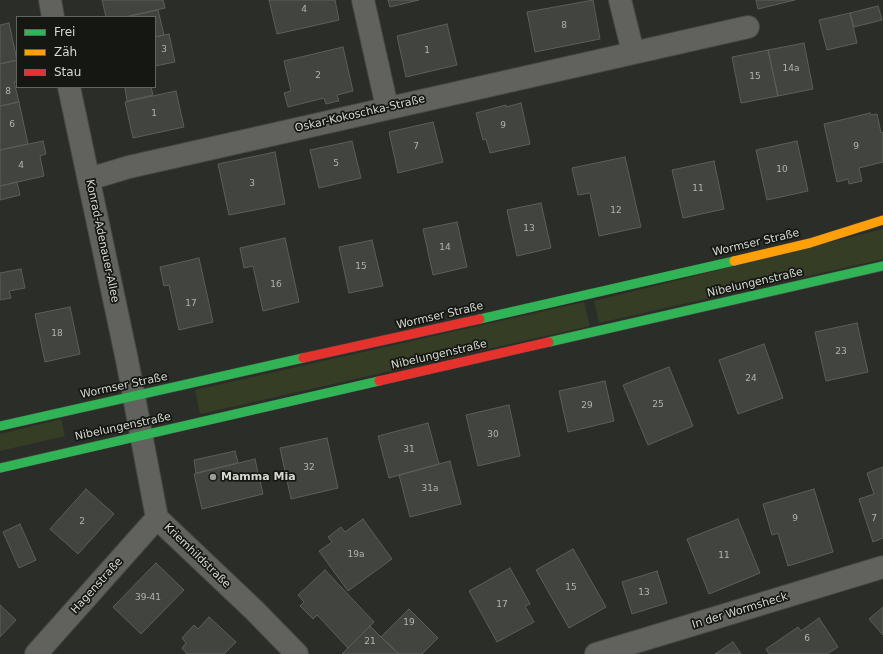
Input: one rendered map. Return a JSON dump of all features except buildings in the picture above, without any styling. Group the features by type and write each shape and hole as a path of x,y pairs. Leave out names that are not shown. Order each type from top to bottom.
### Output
{"street":[{"path":"50,0 53,16"},
{"path":"363,0 388,108"},
{"path":"620,0 633,52"},
{"name":"Oskar-Kokoschka-Straße","path":"89,179 129,167 748,27"},
{"name":"Konrad-Adenauer-Allee","path":"69,88 140,435"},
{"name":"Wormser Straße","path":"0,426 133,395 587,295 810,243 883,220"},
{"name":"Nibelungenstraße","path":"0,468 883,266"},
{"name":"Kriemhildstraße","path":"140,435 157,518 254,610 297,654"},
{"name":"Hagenstraße","path":"36,654 157,518"},
{"name":"In der Wormsheck","path":"596,654 883,567"}],"green space":[{"path":"883,229 883,259 599,323 594,301"},
{"path":"584,302 590,326 200,414 195,390"},
{"path":"61,419 65,436 0,451 0,434"}],"traffic: fast":[{"path":"480,319 734,261"},
{"path":"549,342 883,266"},
{"path":"0,426 303,358"},
{"path":"0,468 379,381"}],"traffic: slow":[{"path":"734,261 810,243 883,220"}],"traffic: jam":[{"path":"303,358 480,319"},
{"path":"379,381 549,342"}],"place":[{"name":"Mamma Mia","path":"213,477"}]}
